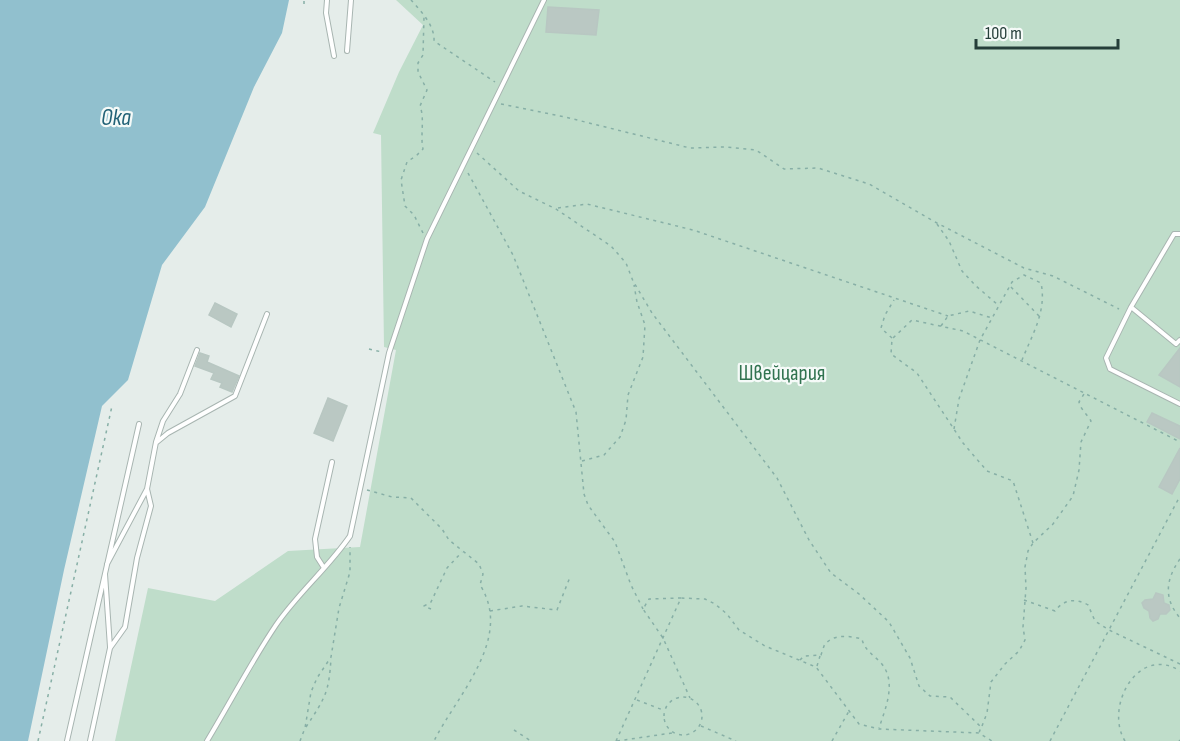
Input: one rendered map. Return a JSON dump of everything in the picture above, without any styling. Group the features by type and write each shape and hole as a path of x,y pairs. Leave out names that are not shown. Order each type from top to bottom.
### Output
{"lane":[{"path":"327,0 326,13 334,56"},
{"path":"347,51 351,0"},
{"path":"207,741 276,624 338,554 350,536 389,353 428,239 544,0"},
{"path":"1180,234 1174,234 1131,307 1106,358 1110,369 1180,404"},
{"path":"1131,307 1176,344 1180,340"},
{"path":"156,442 235,396 267,314"},
{"path":"90,741 110,648 105,570 147,489 156,442 163,421 180,394 197,350"},
{"path":"67,741 139,424"},
{"path":"324,568 317,557 315,539 332,462"},
{"path":"110,648 124,627 137,558 151,506 147,489"}],"path":[{"path":"411,0 435,34 434,41 502,86"},
{"path":"424,16 423,55 418,63 418,72 428,90 420,106 422,112 420,137 423,149 407,162 401,180 405,206 414,215 419,228 428,239"},
{"path":"494,102 690,148 725,147 756,150 784,169 818,168 869,184 937,223 1024,268 1053,276 1119,309"},
{"path":"472,148 519,191 556,209 611,246 626,263 633,281 652,314 777,478 809,540 831,573 889,622 910,658 919,686 930,696 950,697 981,727"},
{"path":"464,164 513,255 576,412 584,494 588,505 615,542 631,585 643,609 663,638 690,698 700,706 702,719 700,726 691,734 685,736 673,733 617,741"},
{"path":"556,209 587,204 693,230 948,316 969,311 992,318"},
{"path":"937,223 949,241 962,271 999,305"},
{"path":"954,429 959,399 980,340 1012,282 1024,274 1041,284 1044,297 1039,316 1021,360"},
{"path":"581,462 604,455 620,437 626,420 628,395 643,357 645,325 633,281"},
{"path":"1010,286 1039,316"},
{"path":"892,339 881,328 885,315 895,298"},
{"path":"941,326 948,316"},
{"path":"1033,543 1013,481 987,471 963,443 917,373 891,354 892,339 912,320 963,331 1180,442"},
{"path":"369,349 383,352"},
{"path":"979,733 987,713 991,682 1026,640 1023,627 1025,560 1033,543 1053,524 1073,496 1079,470 1081,442 1091,421 1088,414 1081,409 1079,402 1085,393"},
{"path":"38,741 112,406"},
{"path":"360,488 392,498 411,498 442,529 449,540 479,564 483,574 480,585 486,595 491,631 473,676 445,718 434,741"},
{"path":"1050,741 1180,496"},
{"path":"300,741 325,698 330,682 331,657 339,608 350,572 350,536"},
{"path":"431,609 424,606 431,602 447,568 463,552"},
{"path":"1180,559 1167,589 1173,610 1180,618"},
{"path":"489,611 522,606 557,610 570,577"},
{"path":"617,741 681,598"},
{"path":"643,609 648,599 705,599 727,614 739,630 765,645 816,667 859,724 879,729 979,733 992,741"},
{"path":"1024,600 1055,611 1059,605 1067,601 1080,600 1088,605 1095,621 1109,630 1180,664"},
{"path":"816,667 824,646 834,638 848,636 862,639 863,645 884,666 890,679 887,704 879,729"},
{"path":"800,660 804,656 820,655"},
{"path":"305,729 311,692 331,657"},
{"path":"1125,741 1121,735 1119,710 1128,684 1143,669 1151,665 1167,665 1180,671"},
{"path":"673,733 665,723 664,711 671,701 677,698 690,698"},
{"path":"636,700 664,711"},
{"path":"832,741 849,711"},
{"path":"700,726 736,741"},
{"path":"514,730 531,741"}],"green space":[{"name":"Швейцария","path":"396,0 1180,0 1180,741 115,741 148,588 215,601 288,551 360,547 396,350 384,347 381,135 373,133 399,72 423,25"}],"water":[{"name":"Ока","path":"0,0 289,0 282,33 254,87 205,207 162,265 128,380 102,406 28,741 0,741"}],"building":[{"path":"548,7 599,10 596,35 546,32"},
{"path":"215,303 237,314 231,327 209,315"},
{"path":"1180,348 1180,387 1159,375"},
{"path":"200,353 209,356 207,362 239,376 232,392 220,387 222,383 211,379 214,373 195,366"},
{"path":"328,398 347,406 333,441 314,433"},
{"path":"1152,413 1180,426 1180,439 1147,422"},
{"path":"1180,448 1180,479 1172,494 1159,487"},
{"path":"1156,593 1163,595 1164,603 1169,605 1170,610 1166,614 1160,614 1158,619 1153,621 1149,611 1142,603 1153,599"}]}
